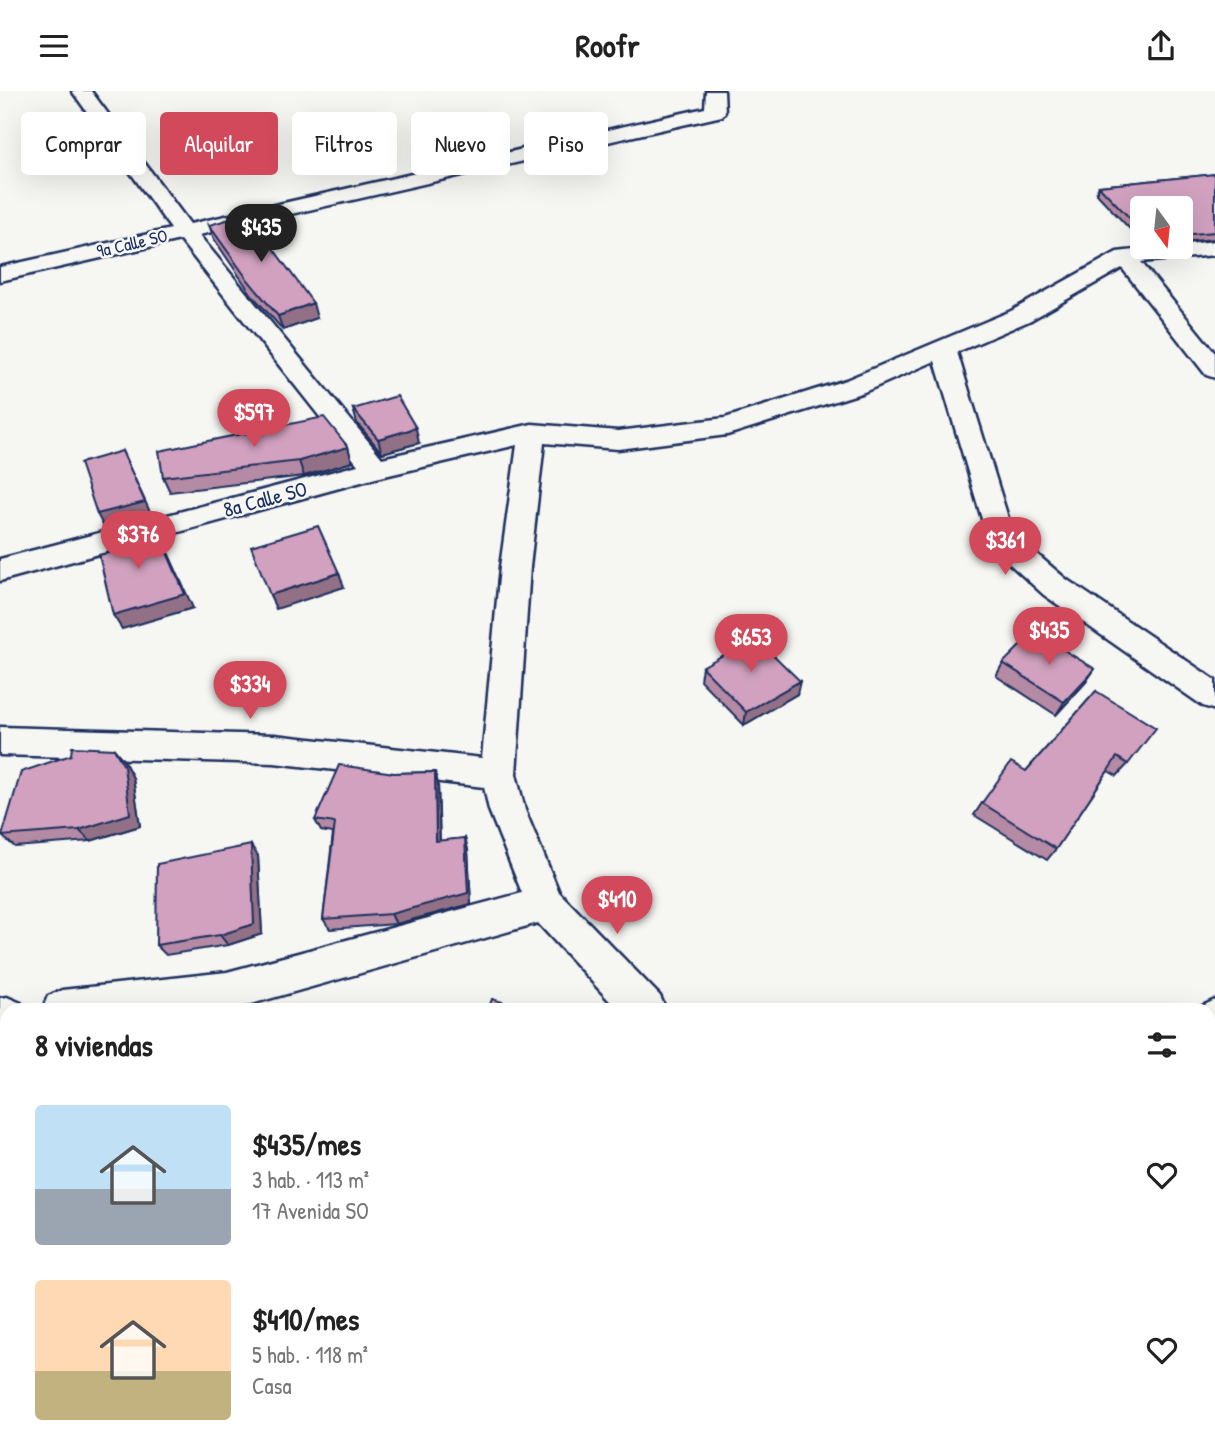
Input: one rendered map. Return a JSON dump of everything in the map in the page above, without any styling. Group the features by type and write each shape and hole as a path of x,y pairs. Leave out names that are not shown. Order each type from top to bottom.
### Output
{"street":[{"path":"81,91 184,231 376,469"},
{"name":"9a Calle SO","path":"0,274 715,101"},
{"path":"1125,257 1215,248"},
{"path":"1125,257 1215,370"},
{"name":"8a Calle SO","path":"0,570 376,469 532,433 618,440 727,426 855,386 1020,316 1125,257"},
{"path":"944,348 1000,539 1055,587 1215,697"},
{"path":"532,433 515,567 498,773 508,810 545,904 639,1003"},
{"path":"0,741 274,750 498,773"},
{"path":"178,1003 227,1000 545,904"}],"building":[{"path":"1215,174 1215,232 1194,234 1194,196 1130,196 1130,218 1099,186"},
{"path":"248,214 313,303 278,316 248,280 209,225"},
{"path":"397,396 416,428 378,439 353,409"},
{"path":"324,417 348,447 299,461 163,477 159,451"},
{"path":"122,451 145,502 97,514 80,463"},
{"path":"155,525 185,594 113,615 99,555 109,553 105,538"},
{"path":"318,526 339,573 270,595 251,546"},
{"path":"1034,632 1095,669 1064,702 1003,663"},
{"path":"755,637 800,681 746,712 702,667"},
{"path":"1096,691 1156,728 1128,764 1117,757 1056,849 982,803 1011,762 1026,771"},
{"path":"72,747 114,749 124,766 130,814 79,830 2,836 21,772 71,755"},
{"path":"339,765 394,773 435,772 436,841 465,838 468,893 391,914 323,919 335,823 315,820"},
{"path":"251,845 254,924 220,935 156,945 157,864"}]}
